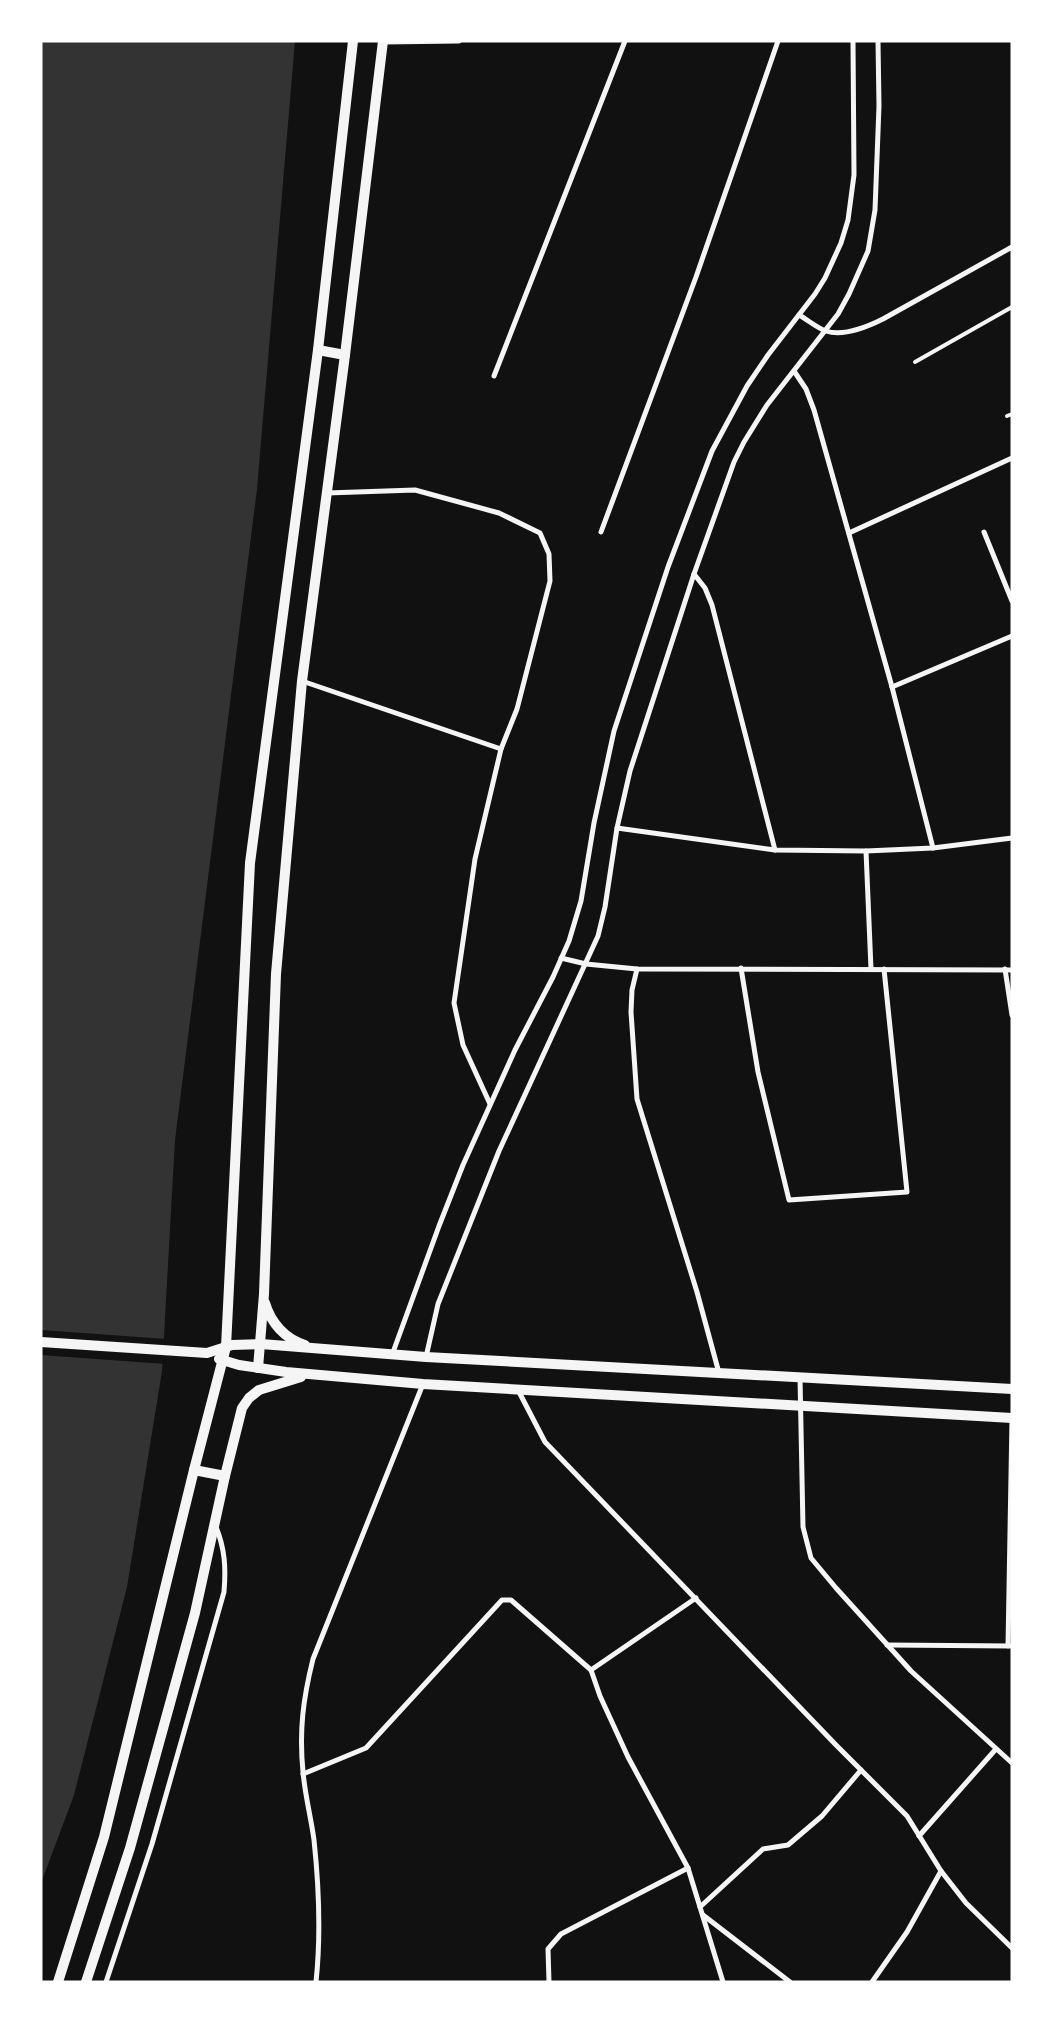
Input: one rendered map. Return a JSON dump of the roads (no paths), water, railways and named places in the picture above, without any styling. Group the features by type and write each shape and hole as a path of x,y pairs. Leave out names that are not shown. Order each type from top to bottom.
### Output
{"main road":[{"path":"58,1982 104,1837 194,1470 224,1361 250,863 318,350 353,41"},
{"path":"258,1368 264,1294 276,974 302,681 345,355 383,42"},
{"path":"318,350 345,355"},
{"path":"264,1294 269,1315 282,1332 295,1341 310,1347"},
{"path":"41,1342 207,1353 241,1344 261,1344 392,1355 1012,1389"},
{"path":"207,1353 224,1361 309,1375 801,1408 1012,1418"},
{"path":"86,1982 130,1848 195,1613 242,1408 254,1393 266,1386 309,1375"},
{"path":"194,1470 225,1476"}],"street":[{"path":"383,42 459,41"},
{"path":"494,376 625,41"},
{"path":"601,532 696,278 778,41"},
{"path":"392,1355 442,1217 490,1104 569,941 582,901 594,823 614,731 674,551 712,451 728,418 768,355 825,278 841,243 848,220 854,175 853,41"},
{"path":"426,1357 432,1322 438,1304 499,1151 586,964 602,922 618,828 639,739 694,574 734,462 767,405 838,314 859,273 873,231 878,158 878,41"},
{"path":"799,315 826,331 837,333 872,324 1012,248"},
{"path":"794,371 806,389 812,404 892,687 933,848"},
{"path":"848,533 1012,458"},
{"path":"326,493 415,490 499,513 540,533 549,554 550,581 516,709 500,749 475,859 454,1003 463,1045 490,1104"},
{"path":"984,532 1012,601"},
{"path":"694,574 705,588 712,606 775,850"},
{"path":"892,687 1012,636"},
{"path":"302,681 500,749"},
{"path":"618,828 775,850 866,851 933,848 1012,838"},
{"path":"866,851 871,968"},
{"path":"561,958 586,964 637,969 871,968 1012,970"},
{"path":"741,968 758,1072 788,1200 907,1192 884,969"},
{"path":"637,969 632,990 631,1006 637,1099 694,1283 719,1374"},
{"path":"1005,970 1012,1015"},
{"path":"800,1378 803,1527 811,1558 912,1672 1012,1762"},
{"path":"316,1982 319,1906 314,1840 303,1774 300,1735 303,1696 313,1659 423,1384"},
{"path":"518,1390 545,1442 907,1816 941,1871 966,1902 1012,1948"},
{"path":"887,1645 1010,1646 1012,1418"},
{"path":"106,1982 152,1844 224,1592 226,1569 223,1546 215,1524"},
{"path":"591,1670 696,1598"},
{"path":"303,1774 366,1748 502,1600 511,1600 591,1670 600,1696 628,1757 688,1868 723,1982"},
{"path":"919,1836 996,1749"},
{"path":"700,1907 763,1849 788,1846 822,1816 861,1770"},
{"path":"549,1982 548,1949 561,1934 688,1868"},
{"path":"872,1982 907,1932 941,1871"},
{"path":"702,1915 790,1982"}],"lane":[{"path":"916,362 1012,307"}]}
